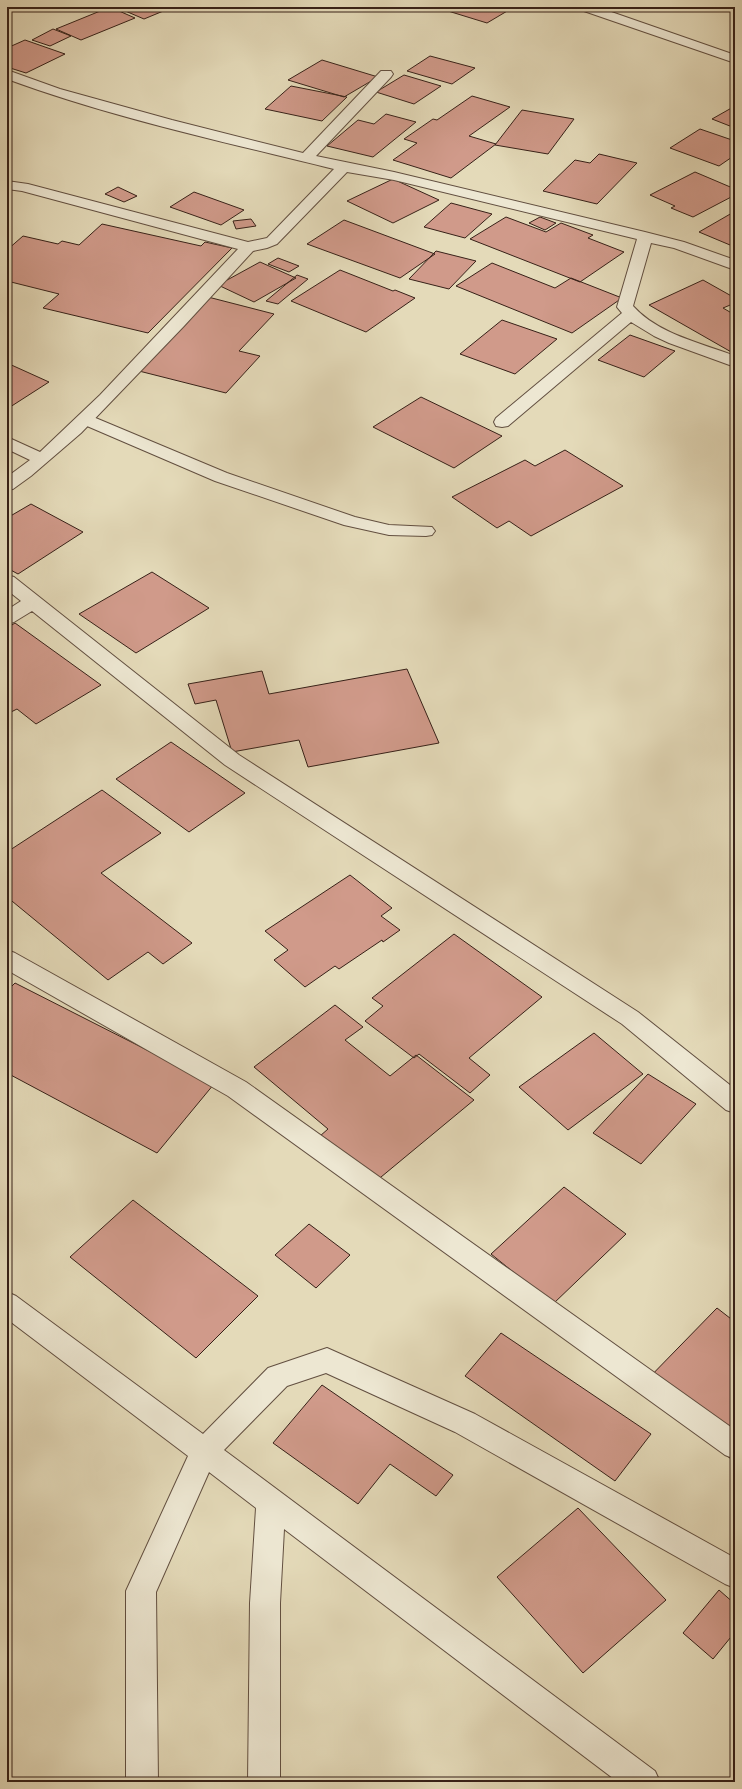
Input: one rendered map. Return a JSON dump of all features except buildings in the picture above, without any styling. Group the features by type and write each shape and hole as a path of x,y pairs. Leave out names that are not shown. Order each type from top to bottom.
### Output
{"street":[{"path":"585,7 735,59"},
{"path":"7,74 70,96 167,123 344,167 394,176 679,244 735,265"},
{"path":"306,158 386,74"},
{"path":"7,186 23,187 248,247 262,245 272,241 344,167"},
{"path":"645,236 625,307 630,315 648,328 735,362"},
{"path":"7,485 86,420 219,281 248,247"},
{"path":"502,422 630,315"},
{"path":"86,420 221,477 350,521 389,530 426,531"},
{"path":"7,442 40,459"},
{"path":"7,581 232,760 630,1018 735,1103"},
{"path":"7,618 33,602"},
{"path":"7,959 237,1089 735,1446"},
{"path":"7,1304 644,1782"},
{"path":"142,1782 141,1590 204,1452 278,1377 328,1360 465,1423 735,1574"},
{"path":"264,1782 265,1602 271,1502"}]}
